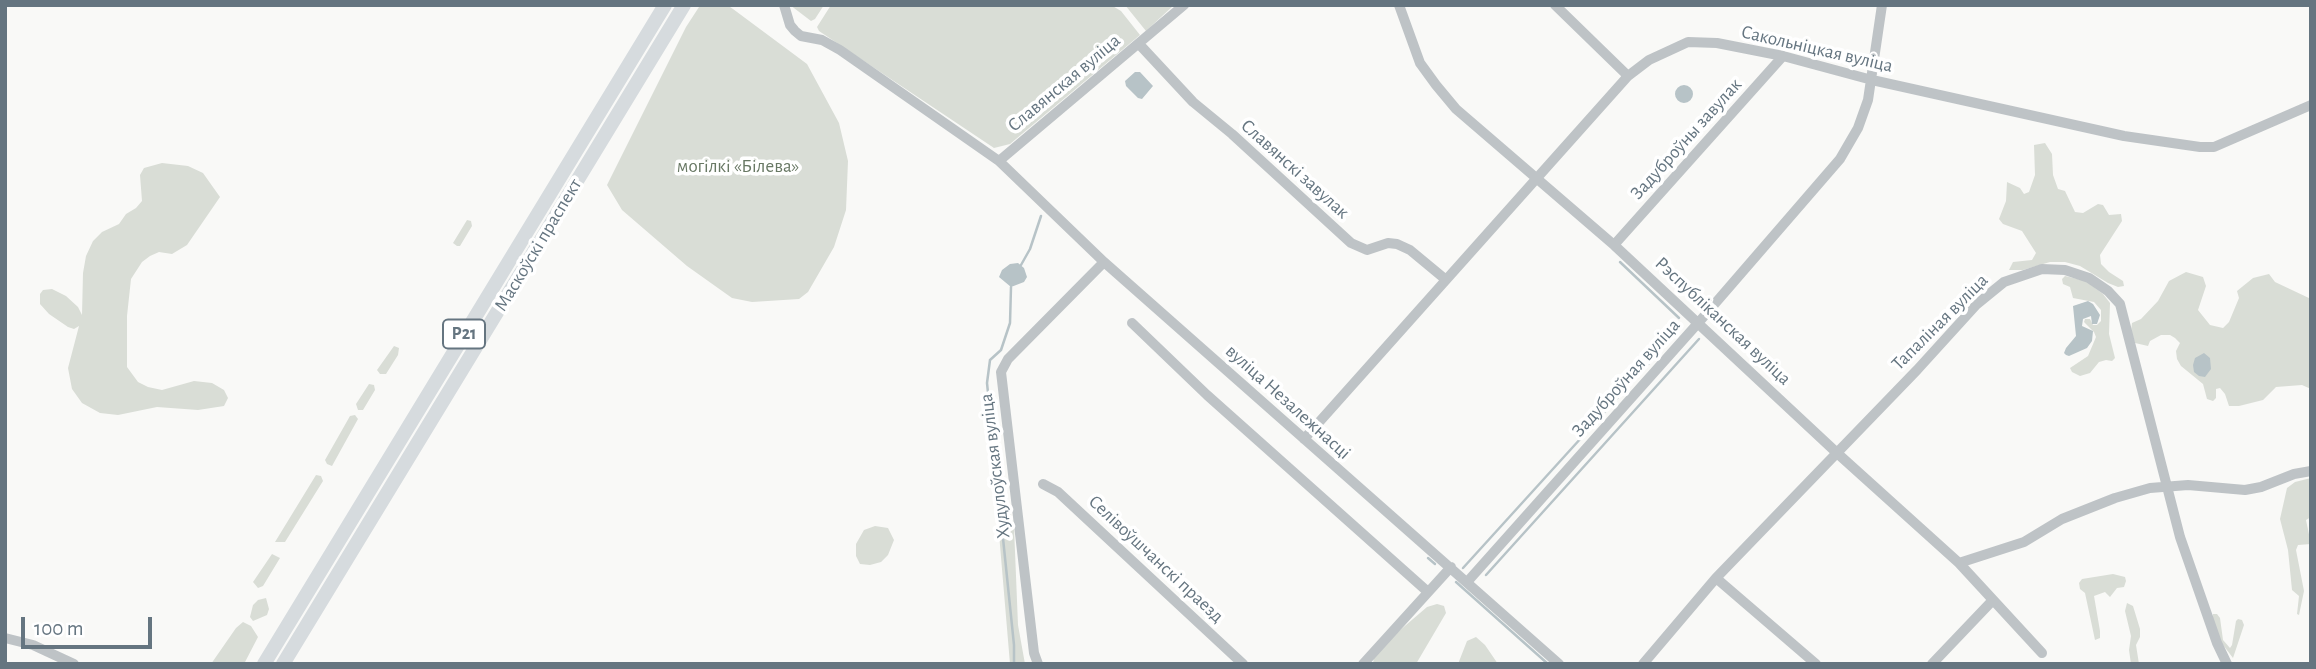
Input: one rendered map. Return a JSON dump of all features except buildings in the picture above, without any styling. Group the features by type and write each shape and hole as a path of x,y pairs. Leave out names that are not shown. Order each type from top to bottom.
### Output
{"main road":[{"name":"Маскоўскі праспект","path":"264,664 665,5"},
{"name":"Маскоўскі праспект","path":"283,664 684,5"},
{"path":"522,238 522,244 527,248 537,246"}],"street":[{"name":"вуліца Незалежнасці","path":"784,5 794,32 822,40 840,50 999,161 1104,262 1559,664"},
{"name":"Славянская вуліца","path":"999,161 1184,5"},
{"name":"Рэспубліканская вуліца","path":"1399,5 1420,63 1456,109 1614,245 1959,563 2042,653"},
{"path":"1555,5 1628,76"},
{"name":"Задуброўная вуліца","path":"1468,581 1840,159 1864,113 1872,80 1882,5"},
{"name":"Сакольніцкая вуліца","path":"1304,439 1628,76 1649,60 1688,42 1717,43 1783,56 1872,80 2124,136 2200,147 2214,147 2311,105"},
{"name":"Славянскі завулак","path":"1139,44 1193,102 1351,243 1367,250 1388,243 1397,244 1410,250 1445,279"},
{"name":"Задуброўны завулак","path":"1614,245 1783,56"},
{"name":"Худулоўская вуліца","path":"1038,664 1034,653 1002,372 1008,359 1104,262"},
{"name":"Тапаліная вуліца","path":"1643,664 1716,578 1977,304 2004,282 2042,269 2065,270 2089,278 2108,291 2120,304 2180,537 2227,664"},
{"path":"1132,323 1207,396 1428,592"},
{"path":"1959,563 2024,542 2062,519 2115,498 2166,485 2245,490 2261,488 2294,474 2311,471"},
{"name":"Селівоўшчанскі праезд","path":"1043,484 1058,492 1243,664"},
{"path":"1363,664 1451,567"},
{"path":"1716,578 1816,664"},
{"path":"1932,664 1993,600"},
{"path":"5,638 33,645 74,664"}],"green space":[{"name":"могілкі «Білева»","path":"702,5 727,5 807,64 839,123 848,161 846,210 834,247 808,292 799,299 752,302 732,298 687,266 622,210 607,185 686,27"},
{"path":"790,5 824,5 811,21"},
{"path":"831,5 1111,5 1121,11 1140,35 1010,144 994,148 819,31 817,27"},
{"path":"1125,5 1174,5 1146,31"},
{"path":"2045,143 2052,154 2053,175 2058,189 2065,191 2075,212 2083,213 2098,204 2103,205 2109,215 2121,214 2122,221 2100,255 2101,264 2123,281 2124,286 2108,283 2080,266 2065,262 2050,262 2023,270 2009,270 2013,262 2032,260 2036,253 2022,231 2003,224 1999,219 2006,201 2007,182 2020,188 2024,194 2029,192 2035,175 2034,145"},
{"path":"162,163 188,166 203,173 220,197 187,245 172,254 159,252 150,256 142,262 131,279 127,316 127,367 138,382 148,387 162,390 194,381 212,383 224,390 228,398 224,406 198,410 157,407 118,415 100,413 82,403 72,389 68,368 79,326 74,329 68,327 49,314 40,304 40,294 43,290 52,289 66,296 82,315 83,273 86,256 93,241 102,232 119,224 126,214 136,208 142,201 140,175 144,168"},
{"path":"467,220 471,221 472,226 460,246 457,246 453,243"},
{"path":"2186,272 2203,277 2206,286 2198,310 2210,325 2223,328 2229,322 2239,298 2237,291 2253,278 2269,274 2275,282 2311,299 2311,389 2302,385 2276,387 2263,400 2229,406 2220,388 2216,389 2216,398 2213,401 2207,399 2203,384 2181,366 2177,359 2176,351 2180,343 2175,338 2161,335 2150,341 2148,346 2135,343 2131,331 2132,323 2141,319 2158,301 2169,281"},
{"path":"2065,276 2086,281 2110,303 2109,334 2115,358 2112,361 2099,362 2090,373 2080,376 2070,368 2088,356 2096,337 2084,322 2085,319 2090,319 2093,325 2097,325 2101,321 2101,310 2094,302 2073,298 2070,287 2063,284 2062,279"},
{"path":"394,346 399,348 398,355 386,374 380,374 377,370"},
{"path":"369,384 374,385 375,390 363,410 358,410 356,404"},
{"path":"987,391 995,393 1004,484 1014,527 1018,625 1025,664 1010,664"},
{"path":"355,415 358,419 332,466 327,464 325,460 350,416"},
{"path":"316,475 321,476 323,481 285,542 275,542"},
{"path":"2311,478 2311,517 2306,520 2311,544 2298,545 2296,550 2304,591 2299,615 2299,596 2292,590 2288,550 2280,519 2287,488 2295,482"},
{"path":"875,526 888,528 894,540 888,555 881,562 860,564 856,556 856,544 864,530"},
{"path":"272,554 280,558 263,586 258,588 253,582"},
{"path":"2113,574 2125,577 2126,581 2124,587 2117,588 2110,597 2105,592 2094,596 2100,631 2100,638 2095,640 2085,593 2080,589 2079,583 2082,579"},
{"path":"266,598 269,609 267,615 253,621 250,617 253,605"},
{"path":"2127,603 2133,606 2140,629 2136,645 2139,664 2131,664 2131,636 2125,611"},
{"path":"1437,604 1444,606 1446,613 1416,664 1373,664 1374,656 1392,637 1427,607"},
{"path":"2213,614 2220,618 2223,640 2230,648 2236,621 2242,620 2244,625 2233,658 2220,641"},
{"path":"243,622 251,626 258,637 244,664 211,664 236,628"},
{"path":"1476,637 1498,664 1458,664 1467,641"}],"shaded area":[{"path":"1135,72 1140,72 1153,86 1142,99 1126,86 1125,81"},
{"path":"1684,85 1690,88 1693,94 1690,100 1684,103 1678,100 1675,94 1678,88"},
{"path":"1018,263 1024,268 1027,277 1024,282 1011,287 999,277 1002,270 1010,264"},
{"path":"2088,301 2100,315 2097,324 2092,324 2091,316 2083,319 2082,326 2093,331 2092,341 2087,348 2066,355 2066,348 2076,336 2073,306"},
{"path":"2204,353 2210,358 2211,369 2205,377 2194,372 2193,365 2195,358"}],"waterway":[{"path":"1021,265 1030,249 1041,216"},
{"path":"1620,262 1679,318"},
{"path":"1011,287 1010,323 1001,350 990,360 987,383 1014,664"},
{"path":"1463,568 1681,328"},
{"path":"1486,575 1699,339"},
{"path":"1428,558 1435,564"},
{"path":"1456,582 1548,664"}]}
